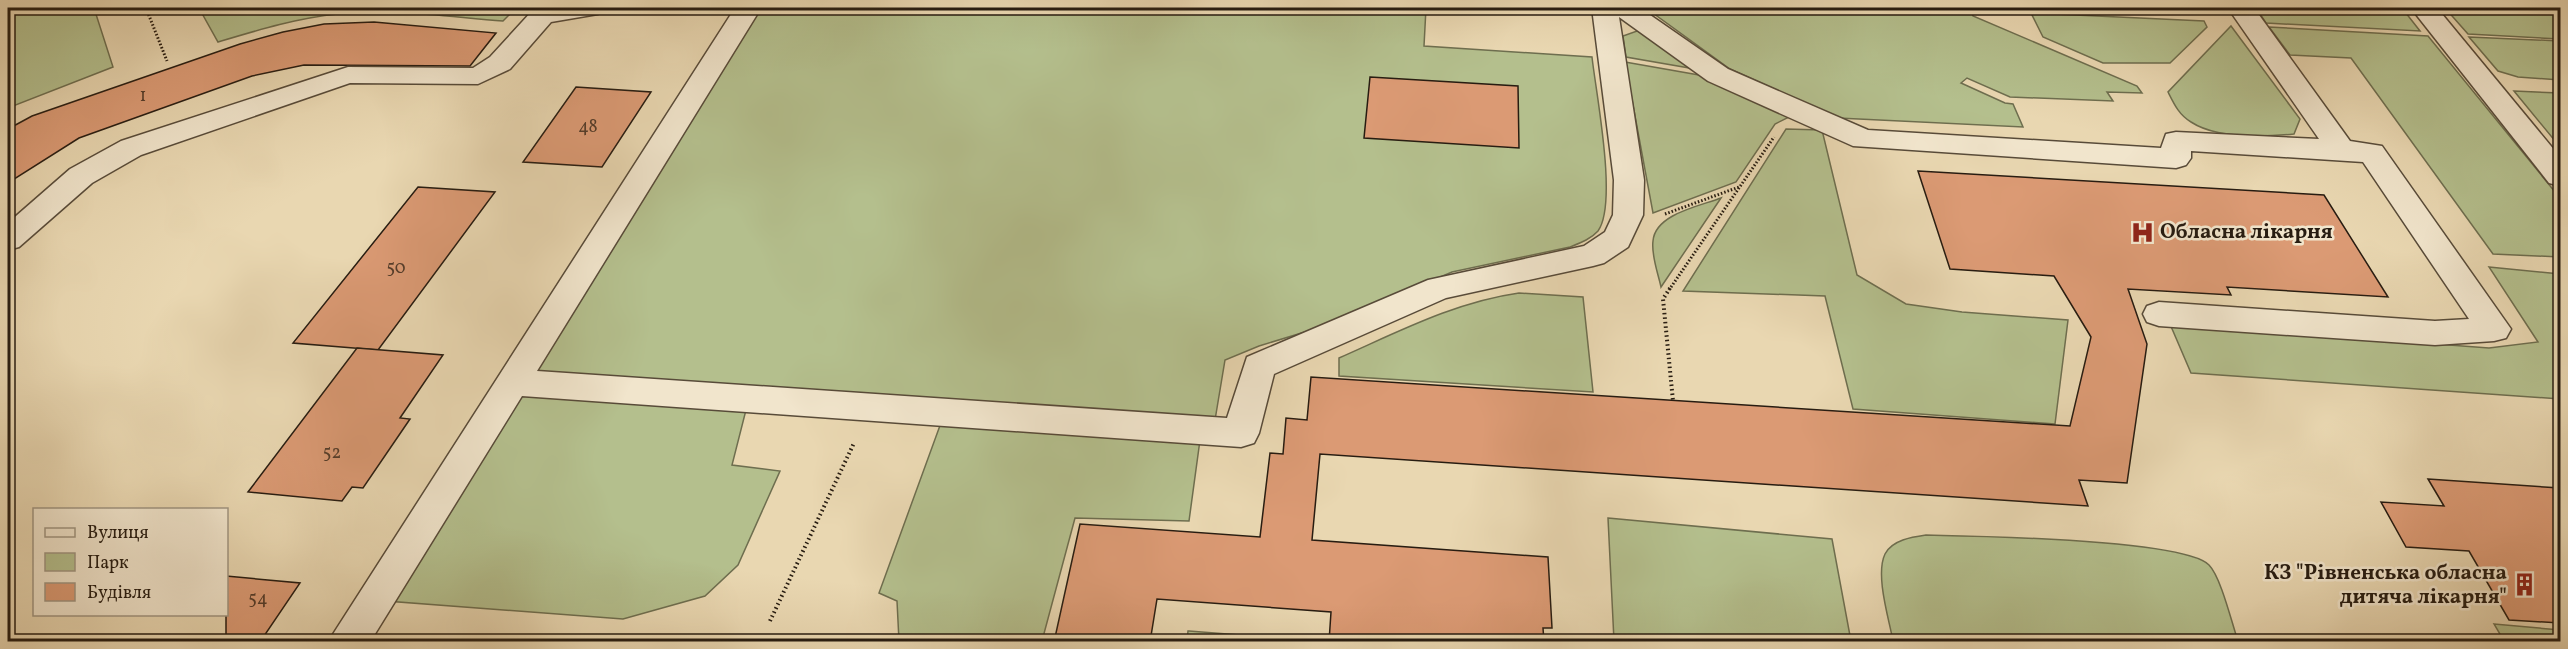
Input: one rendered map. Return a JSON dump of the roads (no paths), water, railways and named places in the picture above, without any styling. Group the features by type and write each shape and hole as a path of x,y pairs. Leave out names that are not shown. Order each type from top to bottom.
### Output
{"street":[{"path":"8,238 81,176 131,148 348,75 478,76 500,63 542,16 556,11 589,8"},
{"path":"348,642 748,8"},
{"path":"2241,8 2341,150"},
{"path":"2424,8 2560,176"},
{"path":"512,382 1241,433 1259,366 1372,315 1439,288 1593,255 1617,239 1628,215 1629,180 1605,9"},
{"path":"1605,9 1718,75 1863,139 2176,158 2176,141 2372,153 2494,329 2434,333 2159,314"}],"place":[{"name":"Обласна лікарня","path":"2142,232"},
{"name":"КЗ \"Рівненська обласна дитяча лікарня\"","path":"2525,585"}]}
